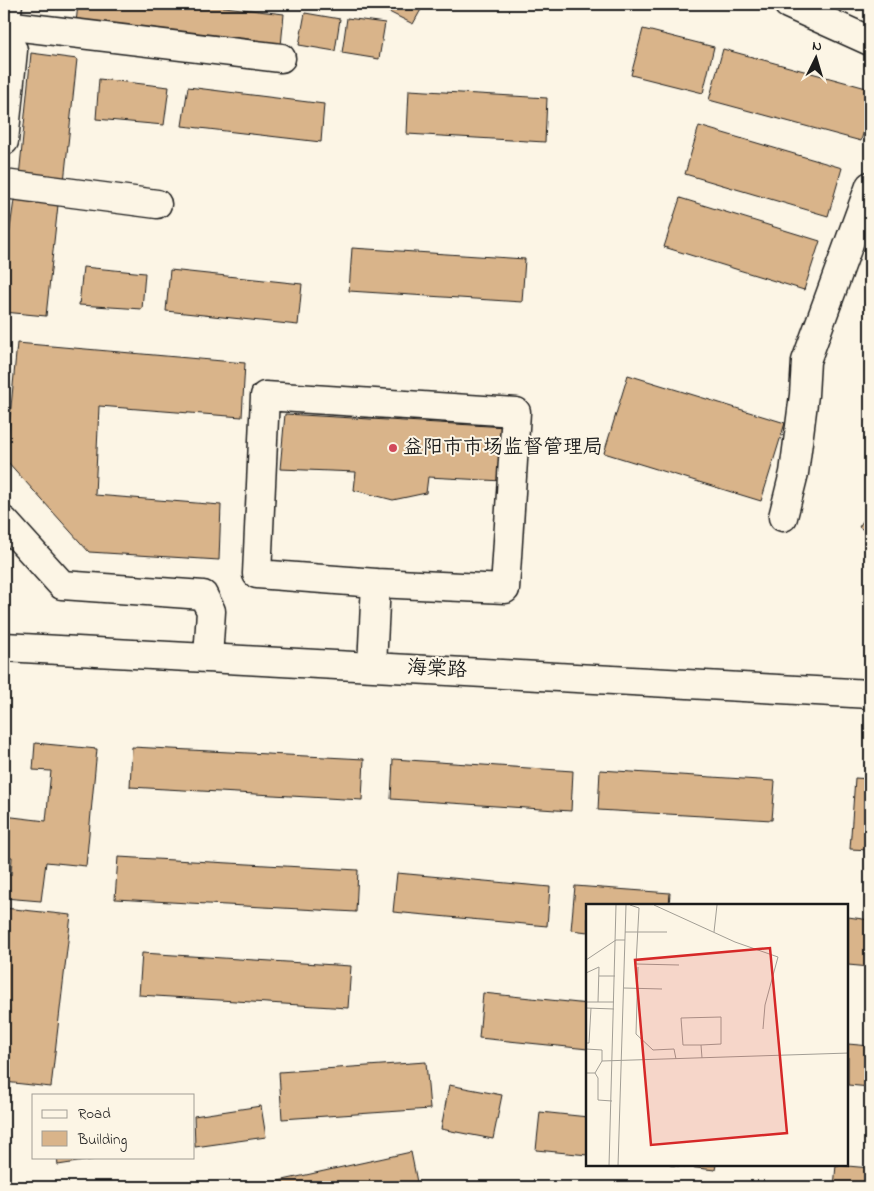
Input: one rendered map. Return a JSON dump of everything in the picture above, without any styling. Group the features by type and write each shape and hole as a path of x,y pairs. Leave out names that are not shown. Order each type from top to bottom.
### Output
{"street":[{"path":"8,4 5,25 281,58"},
{"path":"788,4 870,41"},
{"path":"4,141 13,50"},
{"path":"4,184 157,204"},
{"path":"783,517 794,473 804,395 806,361 870,186"},
{"path":"265,396 516,412 505,590 376,584 258,574 265,396"},
{"path":"4,521 62,585 203,595 212,612 208,658"},
{"path":"372,666 376,584"},
{"name":"海棠路","path":"4,647 870,694"}],"building":[{"path":"78,4 199,4 284,14 281,46 76,23"},
{"path":"373,4 424,4 413,24"},
{"path":"305,13 340,19 335,51 299,45"},
{"path":"347,18 385,23 379,59 342,53"},
{"path":"643,29 714,47 703,93 631,75"},
{"path":"723,49 870,89 870,108 861,141 709,100"},
{"path":"31,53 77,59 64,182 19,177"},
{"path":"99,79 169,87 164,125 96,119"},
{"path":"188,87 324,104 321,142 182,126"},
{"path":"409,90 547,98 545,142 407,134"},
{"path":"699,126 842,168 828,216 685,174"},
{"path":"680,198 820,241 804,290 664,247"},
{"path":"14,200 58,205 46,316 4,312 4,271"},
{"path":"352,248 525,259 522,302 349,291"},
{"path":"83,267 145,273 142,309 79,305"},
{"path":"170,270 302,284 298,325 166,311"},
{"path":"17,343 245,363 242,417 99,406 95,495 221,505 219,560 89,552 6,460"},
{"path":"628,375 785,423 761,501 604,453"},
{"name":"益阳市市场监督管理局","path":"285,414 506,427 503,481 428,477 426,493 393,500 354,490 356,472 280,469"},
{"path":"870,510 870,534 859,527"},
{"path":"35,743 97,749 86,866 46,862 41,901 4,898 4,874 11,875 12,857 4,857 4,816 46,821 51,771 33,770"},
{"path":"132,747 364,759 362,800 130,787"},
{"path":"393,759 573,771 571,811 391,799"},
{"path":"600,770 775,781 772,820 598,810"},
{"path":"855,778 870,779 870,850 850,849"},
{"path":"118,857 358,870 356,912 115,899"},
{"path":"397,873 550,887 547,926 393,912"},
{"path":"575,886 670,893 669,904 586,904 586,932 571,930"},
{"path":"4,908 71,915 51,1087 4,1082"},
{"path":"849,917 870,920 870,967 849,965"},
{"path":"142,953 351,966 348,1008 139,995"},
{"path":"483,993 586,1004 586,1049 479,1038"},
{"path":"849,1044 870,1046 870,1087 849,1085"},
{"path":"426,1062 430,1109 282,1119 279,1072"},
{"path":"449,1085 502,1095 493,1139 441,1129"},
{"path":"261,1106 266,1137 195,1147 195,1116"},
{"path":"540,1112 586,1117 586,1155 536,1150"},
{"path":"411,1152 418,1187 265,1187 265,1184"},
{"path":"57,1158 104,1158 58,1165"},
{"path":"679,1166 716,1166 715,1170"},
{"path":"836,1166 870,1168 870,1187 834,1187"}],"place":[{"name":"益阳市市场监督管理局","path":"393,448"}]}
